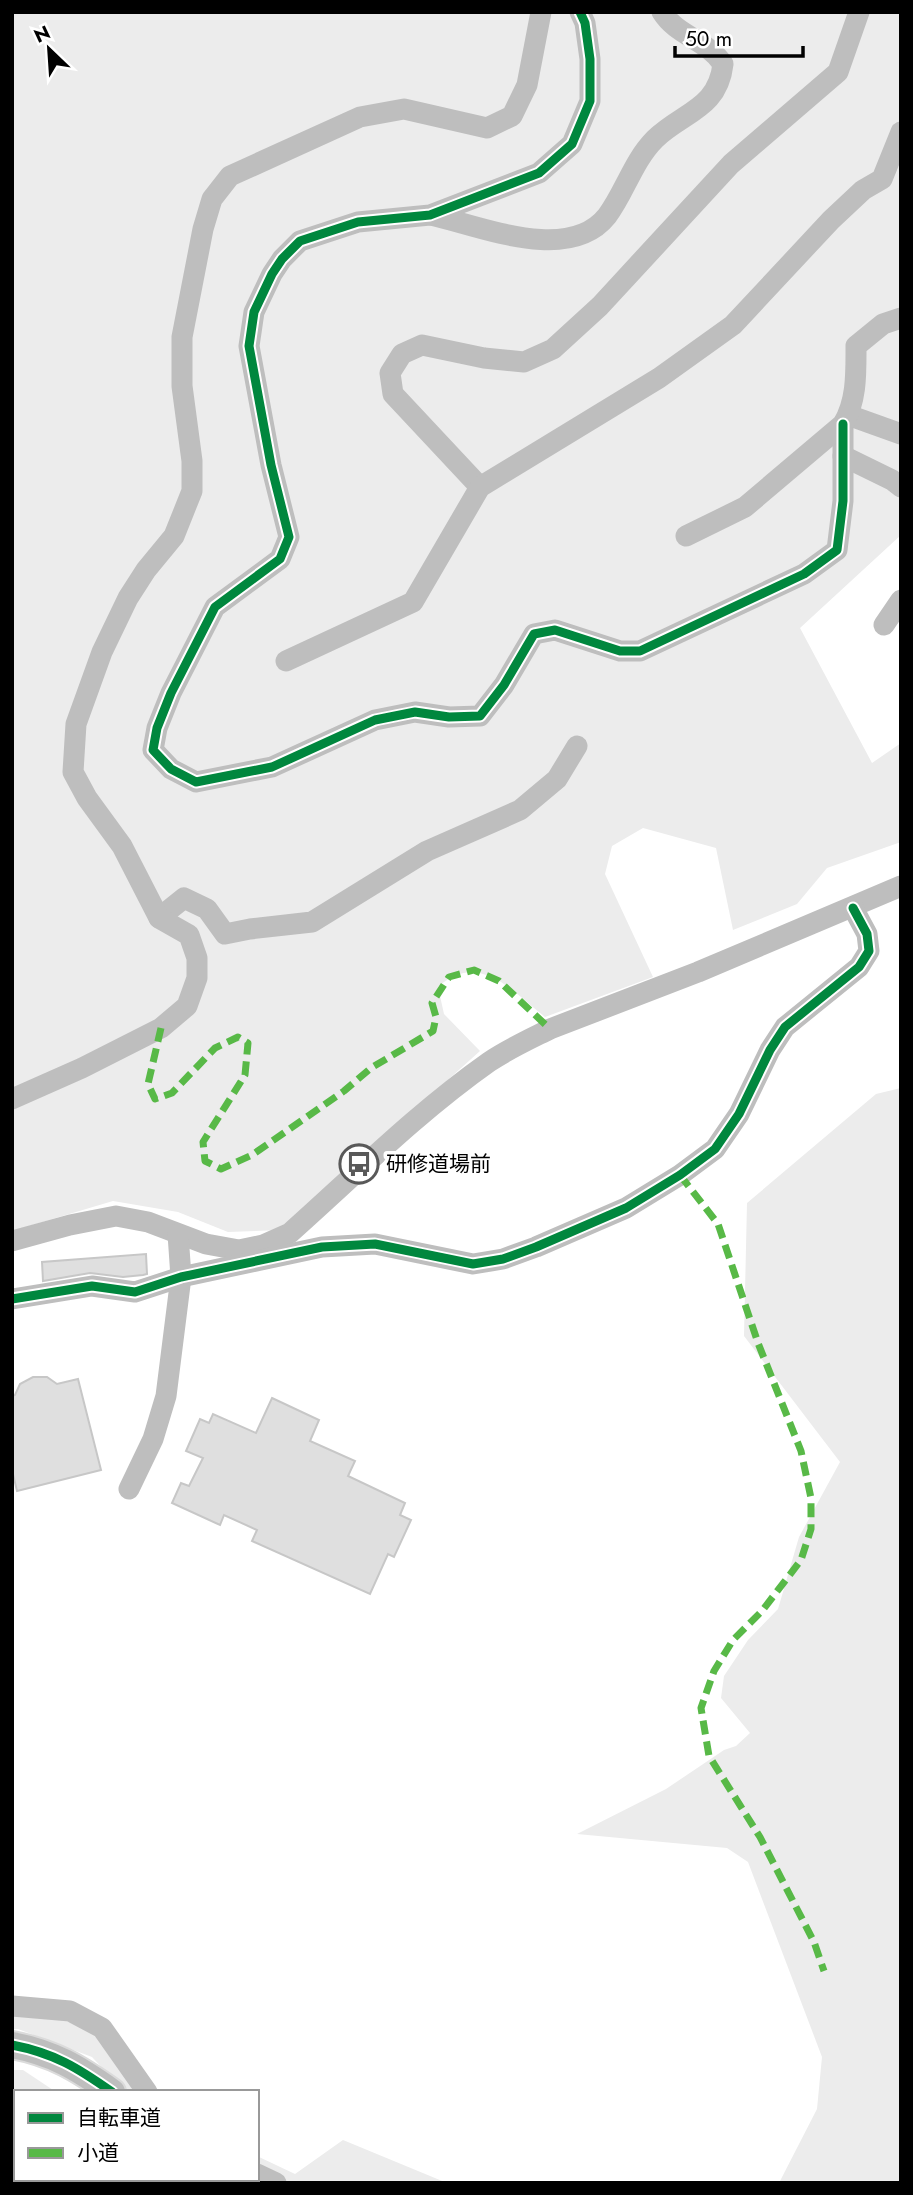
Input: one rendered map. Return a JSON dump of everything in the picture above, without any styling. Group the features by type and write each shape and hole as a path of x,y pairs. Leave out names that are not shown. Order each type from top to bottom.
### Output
{"main road":[{"path":"12,2045 40,2050 82,2071 109,2090"}],"street":[{"path":"12,1099 82,1068 161,1028 187,1006 197,978 197,957 188,935 159,918 122,846 87,798 74,772 76,724 102,652 128,598 146,570 174,536 192,491 192,461 182,386 182,337 203,229 212,199 230,176 359,117 404,109 487,128 512,116 527,85 541,12"},
{"path":"580,12 585,23 590,59 590,101 572,144 539,173 430,215 358,222 300,242 282,259 272,274 254,312 250,346 271,465 289,537 280,559 215,607 194,646 157,728 153,750 172,769 196,782 272,767 376,720 415,712 449,717 480,716 504,685 534,634 555,630 620,651 640,652 804,574 837,550 843,501 846,420 855,386 856,346 883,324 901,318"},
{"path":"430,215 542,240 564,240 589,233 606,218 638,161 653,141 673,124 699,110 722,80 723,64 716,53 692,36 670,26 662,12"},
{"path":"480,487 393,394 390,373 402,354 422,345 484,358 524,362 553,349 600,306 731,164 838,72 859,12"},
{"path":"286,662 413,602 480,487 659,378 733,324 863,190 891,181 901,132"},
{"path":"846,420 901,434"},
{"path":"686,536 745,507 846,420"},
{"path":"843,456 901,487"},
{"path":"884,625 901,600"},
{"path":"159,918 184,898 207,909 225,934 312,922 427,851 520,810 557,779 577,746"},
{"path":"12,1241 116,1216 148,1222 206,1244 239,1250 263,1245 290,1233 429,1110 490,1061 517,1045 550,1029 698,972 901,886"},
{"path":"12,1299 92,1286 135,1292 181,1278 323,1247 375,1244 473,1264 503,1259 536,1247 626,1208 680,1175 715,1149 739,1114 770,1050 785,1027 859,967 869,951 867,934 853,908"},
{"path":"129,1489 153,1439 166,1396 181,1278 178,1234"},
{"path":"12,2006 70,2011 102,2028 146,2090"},
{"path":"259,2175 276,2183"}],"shaded area":[{"path":"12,12 901,12 901,535 800,628 872,763 901,743 901,842 827,868 797,904 733,930 716,848 643,828 612,846 605,874 653,977 545,1017 507,986 481,973 467,972 438,987 444,1014 480,1051 281,1230 228,1232 178,1212 113,1201 12,1231"},
{"path":"901,1088 901,2183 779,2183 817,2109 822,2057 748,1862 727,1848 577,1834 666,1789 724,1750 736,1746 750,1733 721,1698 724,1676 748,1640 778,1609 799,1537 840,1462 744,1336 747,1203 876,1094"},
{"path":"12,2007 93,2023 138,2090 123,2090 92,2057 12,2029"},
{"path":"12,2070 23,2070 53,2090 14,2090 14,2181 150,2183 12,2183"},
{"path":"343,2140 447,2183 210,2181 259,2181 259,2157 295,2174"}],"building":[{"path":"146,1254 147,1274 123,1277 90,1273 43,1281 42,1262"},
{"path":"33,1377 47,1377 57,1384 78,1379 101,1470 17,1491 12,1470 12,1396 20,1384"},
{"path":"272,1398 319,1420 310,1441 355,1461 348,1476 405,1503 400,1515 411,1520 394,1557 388,1554 370,1594 252,1541 257,1530 224,1515 220,1525 172,1503 181,1483 189,1486 203,1458 186,1451 200,1419 209,1423 213,1414 256,1433"}],"marked path":[{"path":"161,1028 148,1084 155,1099 172,1093 215,1048 238,1037 248,1043 245,1075 203,1142 205,1161 221,1169 252,1155 344,1091 371,1068 433,1031 436,1017 432,1003 449,977 474,970 499,981 550,1029"},
{"path":"680,1175 718,1224 758,1343 801,1451 811,1498 811,1529 801,1560 762,1611 733,1640 714,1671 701,1708 709,1756 760,1837 814,1942 824,1971"}],"cycle path":[{"path":"580,12 585,23 590,59 590,101 572,144 539,173 430,215 358,222 300,241 272,274 254,312 249,346 271,465 289,537 280,559 215,607 171,693 157,728 153,750 171,769 196,782 272,767 375,720 415,712 449,717 480,716 504,685 534,634 555,630 620,651 640,651 804,574 837,550 843,501 843,424"},
{"path":"12,1299 92,1286 135,1292 181,1277 322,1247 375,1244 473,1264 503,1259 536,1247 626,1208 680,1175 715,1149 739,1114 770,1050 785,1027 859,967 869,951 867,934 853,908"},
{"path":"12,2045 41,2052 65,2062 109,2090"}],"place":[{"name":"研修道場前","path":"359,1164"}]}
